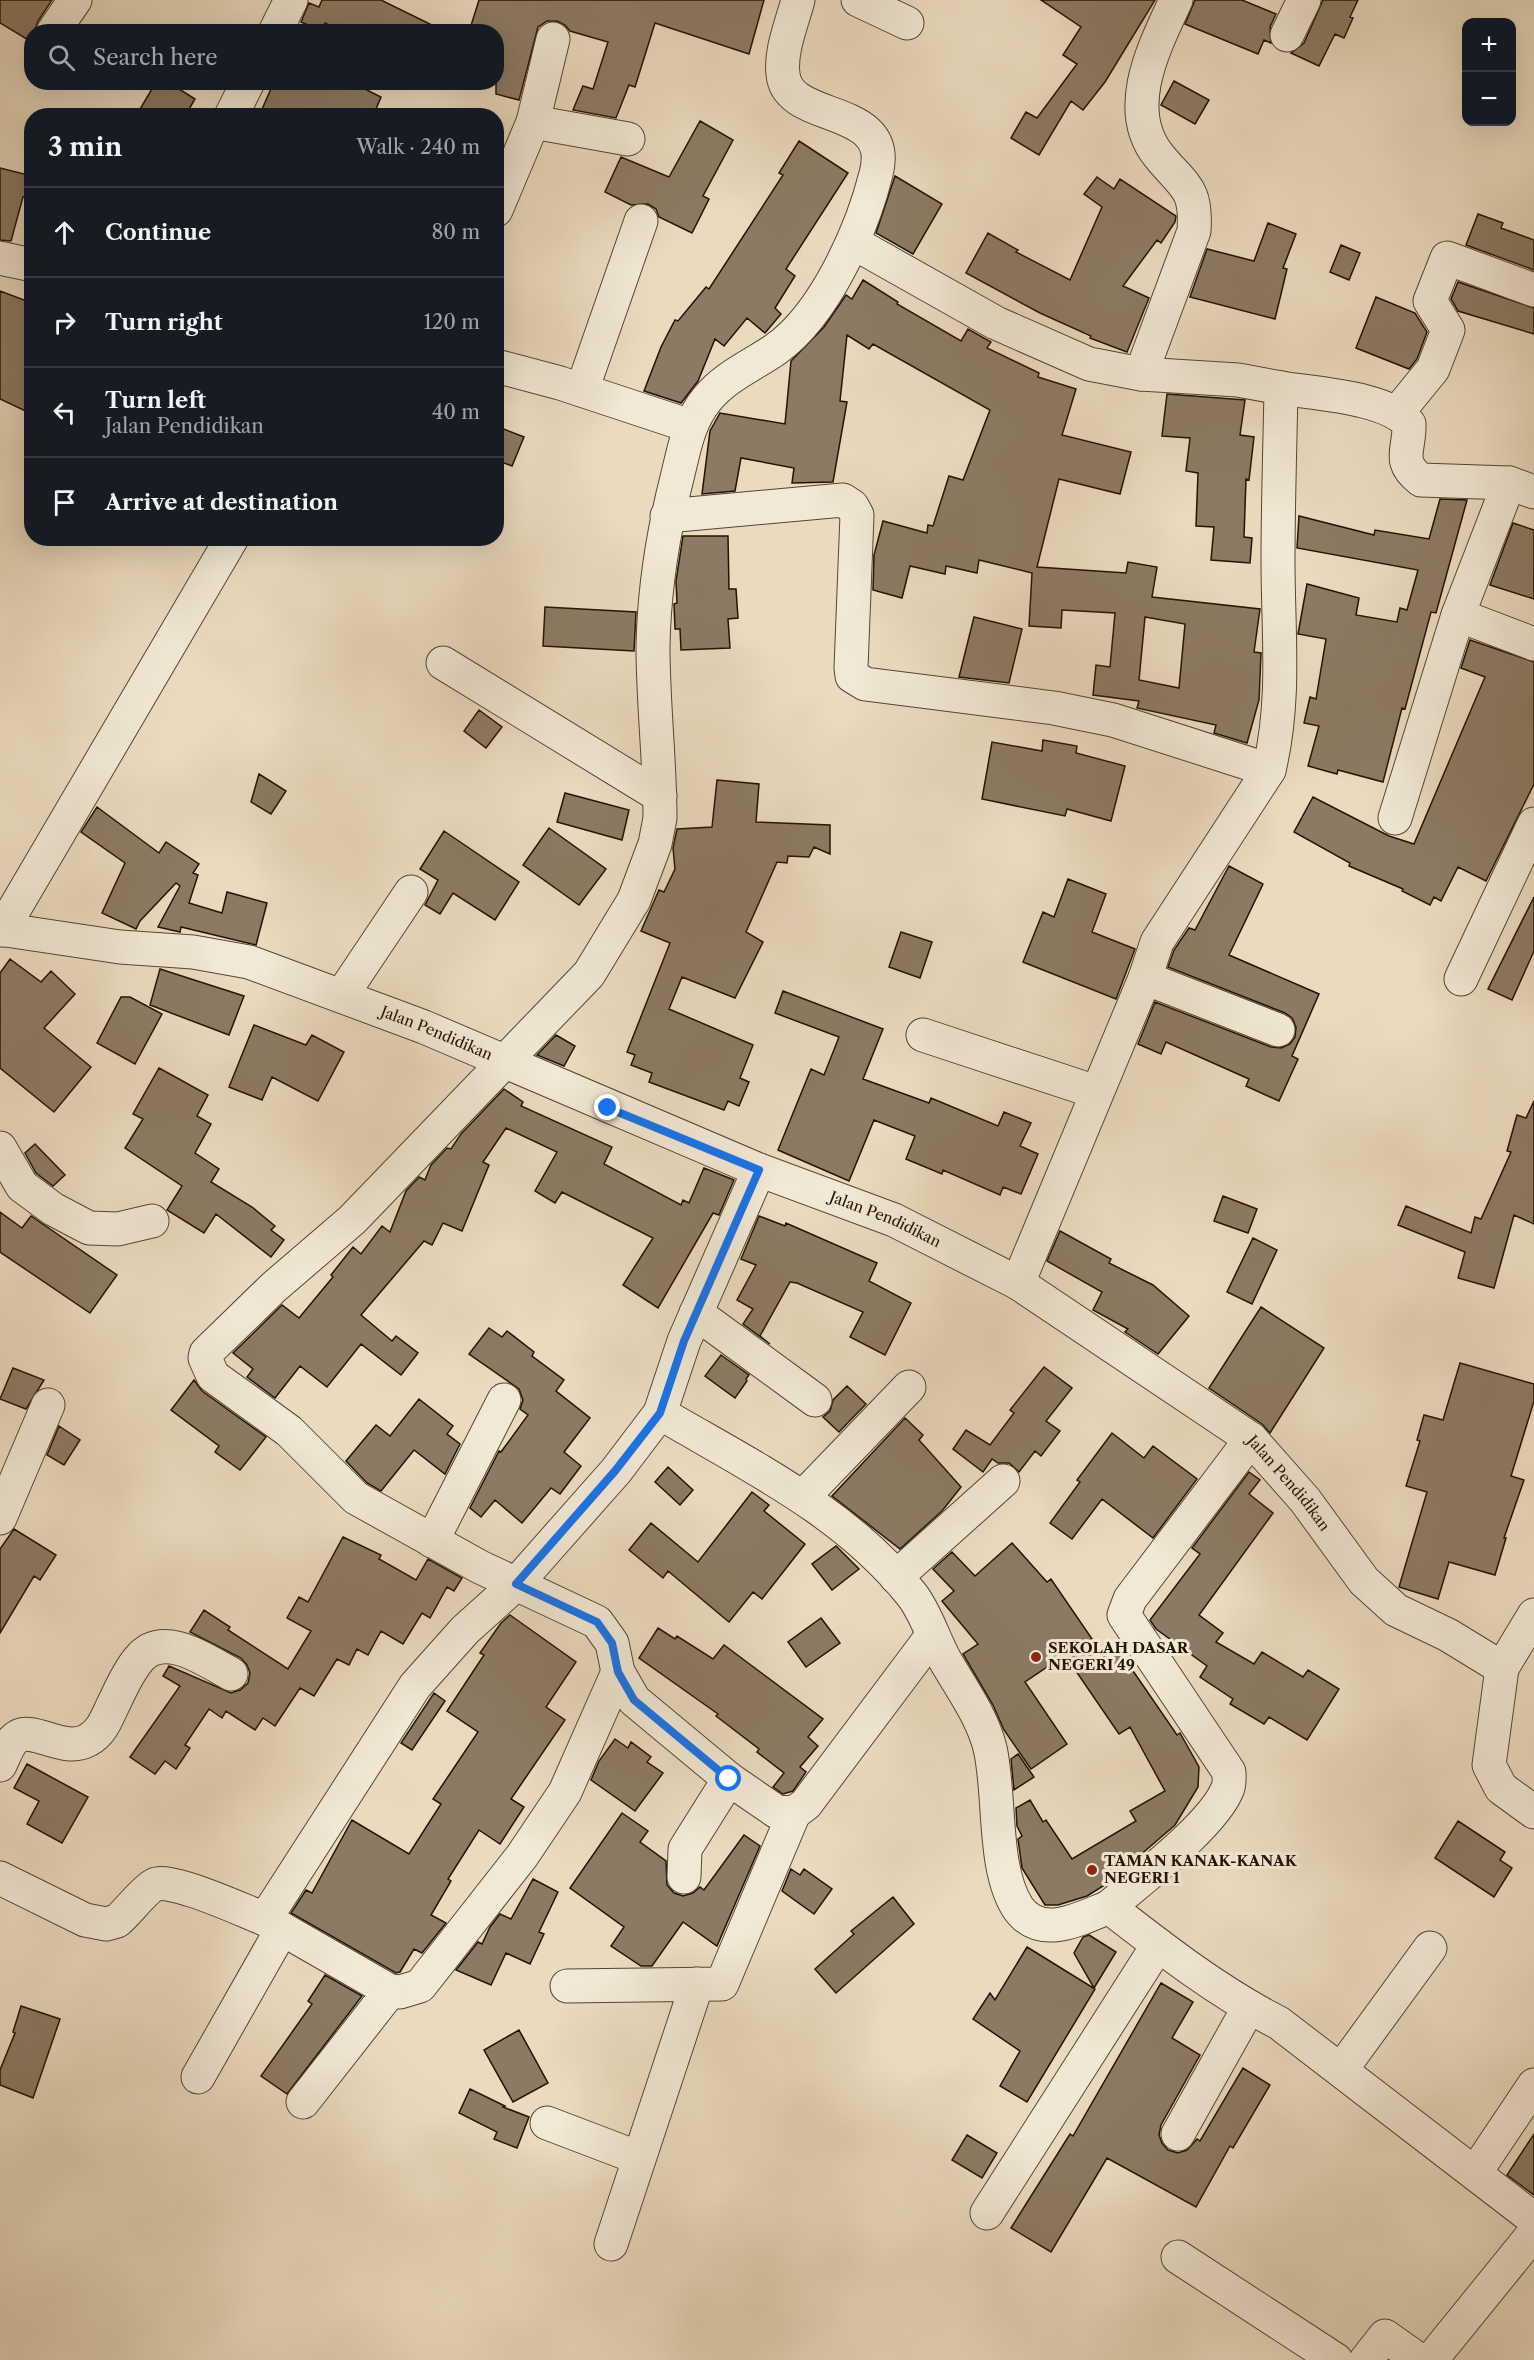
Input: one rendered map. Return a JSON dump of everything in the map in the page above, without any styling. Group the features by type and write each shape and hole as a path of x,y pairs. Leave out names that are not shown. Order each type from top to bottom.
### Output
{"street":[{"path":"58,24 75,0"},
{"path":"279,24 291,0"},
{"path":"794,1813 777,1812 729,1779 634,1700 618,1672 612,1643 597,1622 516,1584 356,1498 289,1431 213,1376 205,1358 207,1353 274,1287 352,1220 589,974 607,948 634,900 655,844 660,796 653,648 657,579 667,516 690,426 707,399 736,373 777,348 826,290 854,243 877,172 879,155 869,134 849,120 804,102 789,91 784,81 783,60 798,0"},
{"path":"858,0 907,23"},
{"path":"1141,374 1194,231 1196,211 1192,194 1157,155 1146,131 1141,98 1153,50 1176,0"},
{"path":"504,191 533,122 553,39"},
{"path":"235,108 244,90"},
{"path":"533,122 628,139"},
{"path":"582,390 641,221"},
{"path":"854,243 996,323 1089,364 1141,374 1238,380 1378,404 1398,412 1409,427 1405,461 1410,472 1421,480 1522,487 1458,615 1395,818"},
{"path":"0,258 24,263"},
{"path":"1398,412 1432,369 1448,330 1430,301 1447,258 1534,290"},
{"path":"504,368 582,390 690,426"},
{"path":"1018,1283 1145,978 1157,942 1269,770 1275,744 1281,695 1278,561 1281,388"},
{"path":"667,516 843,500 852,506 857,514 850,668 856,679 865,684 1054,708 1113,720 1269,770"},
{"path":"1,930 227,546"},
{"path":"1458,615 1534,644"},
{"path":"443,663 660,796"},
{"path":"1461,979 1534,824"},
{"path":"342,995 411,892"},
{"name":"Jalan Pendidikan","path":"1,930 120,947 193,952 249,962 424,1027 759,1170 894,1220 1018,1283 1251,1439 1305,1500 1364,1581 1395,1610 1448,1635 1502,1668"},
{"path":"1145,978 1278,1030"},
{"path":"923,1035 1096,1092"},
{"path":"0,1148 22,1186 53,1209 89,1228 118,1229 152,1221"},
{"path":"198,2077 273,1924 415,1686 465,1630 516,1584 615,1471 660,1413 696,1313 759,1170"},
{"path":"696,1313 814,1400"},
{"path":"803,1497 909,1387"},
{"path":"432,1540 504,1400"},
{"path":"0,1518 48,1405"},
{"path":"660,1413 803,1497 868,1546 914,1598 932,1636 976,1711 990,1748 1003,1870 1018,1908 1030,1919 1049,1926 1068,1923 1109,1907 1162,1862 1214,1811 1228,1789 1229,1772 1124,1615 1130,1599 1251,1439"},
{"path":"896,1577 1003,1481"},
{"path":"1534,1615 1502,1668 1489,1764 1501,1788 1534,1812"},
{"path":"567,1986 722,1984 794,1813 806,1804 932,1636"},
{"path":"0,1765 14,1740 21,1736 31,1735 65,1745 78,1744 97,1734 131,1670 150,1650 172,1647 193,1653 231,1674"},
{"path":"0,1878 95,1923 117,1921 154,1884 160,1883 187,1889 273,1924 390,1990 414,1990 428,1979 475,1913 522,1856 565,1792 618,1672"},
{"path":"684,1877 685,1849 729,1779"},
{"path":"1109,1907 1158,1945 1249,2007 1279,2023 1534,2219"},
{"path":"987,2213 1158,1945"},
{"path":"1341,2070 1430,1948"},
{"path":"610,2244 697,1984"},
{"path":"303,2102 390,1990"},
{"path":"1178,2134 1249,2007"},
{"path":"1475,2173 1534,2085"},
{"path":"547,2123 639,2158"},
{"path":"1431,2360 1534,2233"},
{"path":"1178,2257 1336,2360"},
{"path":"1366,2360 1385,2336 1419,2360"}],"building":[{"path":"0,0 52,0 37,24 24,24 24,37 0,23"},
{"path":"322,0 381,0 430,24 306,24 301,22 309,3 319,7"},
{"path":"479,0 764,0 749,54 655,23 635,87 629,85 616,118 573,110 583,86 593,89 608,42 570,31 557,21 547,21 538,27 519,100 496,94 496,90 504,90 504,24 472,24"},
{"path":"1041,0 1155,0 1105,82 1083,110 1071,101 1039,155 1011,138 1026,112 1037,118 1077,64 1063,55 1081,27"},
{"path":"1195,0 1242,0 1276,14 1270,27 1271,43 1264,40 1258,54 1185,24"},
{"path":"1323,0 1358,0 1344,38 1335,34 1319,66 1291,53 1304,43"},
{"path":"1174,81 1209,100 1195,124 1161,105"},
{"path":"151,90 181,90 195,99 190,108 141,108"},
{"path":"270,90 367,90 381,97 376,108 263,108"},
{"path":"700,121 733,140 703,196 709,199 692,233 659,217 656,209 648,204 631,205 605,192 621,157 669,177"},
{"path":"799,141 848,173 786,269 795,276 775,308 781,314 765,333 747,318 724,346 715,339 698,381 681,403 644,391 661,347 675,320 678,321 706,287 709,289 783,175 779,173"},
{"path":"0,168 24,174 24,197 11,241 0,240"},
{"path":"895,176 942,204 913,254 876,233"},
{"path":"1097,177 1114,189 1120,179 1176,216 1175,222 1161,243 1157,240 1123,286 1149,298 1127,352 1090,338 1091,336 1040,313 966,273 988,233 1018,250 1016,252 1070,280 1102,207 1084,194"},
{"path":"1478,214 1503,223 1501,228 1534,240 1534,270 1466,245"},
{"path":"1268,223 1296,234 1283,268 1287,269 1275,319 1190,297 1207,249 1254,261"},
{"path":"1341,245 1360,253 1349,280 1330,272"},
{"path":"863,280 898,302 897,304 961,341 968,329 991,342 987,348 1039,373 1038,377 1076,389 1062,435 1131,452 1120,494 1059,479 1037,567 1126,573 1128,562 1157,567 1152,597 1260,609 1254,652 1261,653 1259,700 1247,743 1214,733 1216,725 1137,708 1139,701 1093,695 1096,665 1110,667 1115,613 1062,610 1061,628 1029,626 1032,573 979,560 977,573 946,566 945,574 910,566 902,598 873,590 874,555 883,521 927,533 928,525 933,526 949,476 963,480 990,410 873,344 869,349 847,335 840,401 847,402 833,482 792,483 794,468 741,458 735,491 702,494 710,431 720,413 785,424 791,361 824,327 846,295 852,299","holes":["1145,617 1185,624 1179,688 1139,680"]},
{"path":"1458,282 1534,308 1534,334 1458,311 1451,299"},
{"path":"0,291 24,300 24,410 0,399"},
{"path":"1376,297 1415,313 1427,332 1417,359 1409,369 1356,348"},
{"path":"1167,394 1245,400 1240,435 1254,437 1249,480 1246,479 1244,537 1252,538 1250,563 1211,560 1214,527 1196,526 1198,473 1186,471 1190,438 1162,436"},
{"path":"504,429 524,437 512,466 504,463"},
{"path":"1440,499 1467,500 1436,613 1431,612 1405,709 1402,708 1383,782 1338,770 1337,774 1308,766 1319,726 1304,723 1310,697 1316,699 1326,639 1298,634 1307,584 1359,598 1356,615 1397,622 1400,608 1407,610 1418,570 1297,548 1299,516 1374,535 1375,530 1429,539"},
{"path":"1513,523 1534,530 1534,599 1490,585"},
{"path":"683,536 728,536 729,589 736,589 738,618 728,619 730,648 681,650 680,629 675,629 674,604 677,603 676,581"},
{"path":"545,607 636,612 634,651 543,646"},
{"path":"974,617 1022,629 1009,683 959,677"},
{"path":"1470,640 1534,662 1534,784 1486,881 1458,867 1441,901 1434,897 1430,905 1402,891 1403,889 1349,866 1350,863 1294,832 1313,797 1389,836 1414,844 1485,677 1461,668"},
{"path":"479,710 502,727 486,748 464,731"},
{"path":"1043,740 1077,746 1076,753 1125,766 1111,821 1067,809 1065,816 982,799 992,742 1042,751"},
{"path":"259,774 286,791 271,814 251,802"},
{"path":"717,780 759,784 756,822 830,825 830,854 814,847 809,857 788,856 787,863 777,862 746,932 763,942 735,998 682,977 669,1009 753,1045 740,1078 749,1082 739,1106 728,1101 724,1110 649,1082 652,1073 631,1065 635,1055 627,1052 670,943 641,931 659,890 664,892 675,869 673,848 677,829 712,827"},
{"path":"565,793 629,810 622,840 557,822"},
{"path":"97,807 159,853 166,842 199,864 193,873 198,875 189,903 222,913 227,892 267,903 256,945 181,927 180,932 158,927 180,886 176,883 140,921 136,929 102,913 125,863 81,832"},
{"path":"549,828 606,869 579,905 523,865"},
{"path":"444,831 519,882 495,920 453,893 440,914 425,905 438,880 420,869"},
{"path":"1229,866 1263,884 1229,955 1319,994 1292,1056 1298,1059 1279,1101 1246,1086 1249,1079 1166,1042 1161,1054 1138,1044 1155,1002 1271,1047 1281,1048 1290,1044 1295,1037 1296,1027 1292,1018 1285,1013 1168,967 1174,950 1189,928 1195,930"},
{"path":"1068,879 1106,894 1092,932 1135,949 1116,999 1023,962 1043,912 1054,917"},
{"path":"1534,897 1534,951 1512,1000 1488,989"},
{"path":"901,932 932,942 920,978 889,967"},
{"path":"10,959 41,982 51,971 75,994 44,1028 91,1067 54,1112 0,1068 0,973"},
{"path":"160,969 244,996 229,1035 150,1005"},
{"path":"783,991 883,1029 863,1079 929,1103 931,1098 998,1126 1004,1112 1031,1123 1020,1146 1038,1154 1021,1194 1003,1187 1000,1195 943,1170 942,1174 906,1159 915,1136 874,1120 849,1181 778,1150 811,1069 824,1075 839,1037 775,1013"},
{"path":"121,997 130,997 162,1014 135,1064 97,1043"},
{"path":"254,1025 306,1045 312,1035 344,1052 318,1101 272,1077 262,1100 229,1087"},
{"path":"556,1035 575,1046 564,1066 537,1055"},
{"path":"159,1068 208,1095 197,1116 211,1124 195,1153 219,1169 211,1182 252,1207 275,1226 271,1230 284,1240 271,1257 216,1214 204,1233 167,1210 182,1186 125,1148 143,1119 133,1114"},
{"path":"504,1089 523,1102 521,1106 612,1147 604,1164 681,1205 683,1200 689,1203 704,1168 734,1180 719,1215 713,1213 658,1308 623,1285 653,1238 562,1192 555,1203 535,1191 557,1152 506,1128 483,1162 489,1165 462,1231 443,1223 432,1245 424,1241 361,1315 392,1341 396,1336 418,1353 401,1375 361,1344 327,1387 300,1366 275,1398 247,1377 253,1369 233,1353 282,1305 299,1318 333,1277 331,1275 353,1247 361,1254 382,1226 390,1232 406,1191 419,1177 425,1180 431,1165 447,1148 451,1149 461,1134"},
{"path":"1534,1101 1534,1224 1514,1215 1494,1288 1458,1278 1465,1252 1398,1225 1406,1206 1471,1233 1475,1217 1481,1219 1511,1152 1507,1151 1517,1115 1526,1118"},
{"path":"35,1144 65,1175 53,1186 36,1173 25,1153"},
{"path":"1223,1196 1257,1209 1248,1233 1214,1221"},
{"path":"0,1212 22,1228 31,1216 117,1275 90,1313 0,1252"},
{"path":"759,1216 785,1226 786,1223 877,1263 869,1281 911,1303 885,1355 850,1337 863,1312 797,1283 790,1282 760,1336 770,1344 743,1324 753,1309 737,1300 756,1265 741,1259"},
{"path":"1060,1231 1111,1259 1109,1263 1153,1285 1189,1316 1158,1354 1125,1332 1128,1329 1093,1310 1102,1292 1047,1261"},
{"path":"1253,1238 1277,1250 1252,1304 1227,1292"},
{"path":"1261,1307 1324,1348 1270,1433 1262,1424 1209,1388"},
{"path":"489,1328 502,1337 507,1331 534,1352 532,1356 564,1380 556,1391 590,1418 564,1452 581,1466 560,1494 551,1488 522,1523 495,1500 481,1517 470,1508 499,1451 501,1452 528,1415 520,1409 523,1400 519,1389 469,1354"},
{"path":"721,1355 749,1375 735,1398 705,1376"},
{"path":"1460,1363 1534,1384 1534,1401 1511,1476 1524,1480 1504,1538 1506,1538 1495,1575 1449,1562 1438,1599 1399,1587 1427,1492 1406,1486 1420,1441 1417,1440 1424,1415 1443,1420"},
{"path":"1044,1367 1072,1388 1046,1421 1060,1431 1041,1456 1035,1451 1019,1472 1009,1463 998,1463 992,1459 983,1472 953,1449 966,1430 990,1445 1014,1413 1010,1410"},
{"path":"13,1368 44,1380 26,1409 0,1399"},
{"path":"194,1380 202,1391 266,1437 240,1470 215,1452 219,1446 171,1410"},
{"path":"847,1386 866,1404 839,1432 823,1417 830,1411 833,1400"},
{"path":"419,1399 453,1426 447,1434 460,1444 445,1474 414,1450 381,1491 367,1483 346,1461 376,1425 390,1436"},
{"path":"905,1418 923,1435 919,1440 961,1487 942,1511 900,1549 832,1496"},
{"path":"59,1426 80,1440 64,1465 47,1455"},
{"path":"1112,1433 1144,1458 1153,1446 1197,1479 1153,1538 1102,1499 1072,1539 1050,1523 1080,1482 1077,1480"},
{"path":"668,1467 693,1490 680,1505 655,1482"},
{"path":"1249,1472 1260,1480 1249,1494 1273,1513 1199,1615 1223,1633 1216,1642 1254,1664 1262,1652 1303,1677 1308,1670 1339,1689 1307,1740 1269,1717 1264,1724 1230,1704 1233,1699 1200,1677 1207,1666 1156,1629 1150,1620 1200,1554 1192,1548"},
{"path":"752,1492 769,1505 764,1511 805,1544 762,1599 753,1592 729,1622 668,1571 663,1578 629,1550 651,1523 698,1562"},
{"path":"14,1529 56,1555 40,1580 34,1576 0,1633 0,1549"},
{"path":"343,1537 381,1555 379,1559 416,1580 428,1559 462,1578 454,1591 447,1587 430,1618 422,1613 403,1644 381,1631 368,1655 357,1649 349,1665 337,1659 314,1696 300,1688 275,1726 263,1718 255,1730 226,1711 222,1718 209,1709 185,1745 190,1748 176,1769 165,1761 155,1774 130,1757 180,1686 163,1676 169,1666 231,1693 240,1690 248,1683 250,1673 241,1658 190,1632 204,1610 230,1627 228,1630 288,1669 311,1631 287,1618 299,1597 308,1602"},
{"name":"SEKOLAH DASAR NEGERI 49","path":"1012,1543 1047,1582 1051,1579 1105,1658 1118,1649 1177,1735 1180,1733 1199,1767 1198,1787 1175,1825 1108,1883 1087,1896 1058,1905 1045,1905 1022,1868 1018,1839 1022,1836 1017,1826 1016,1808 1030,1800 1043,1822 1046,1820 1072,1859 1136,1821 1130,1811 1165,1791 1130,1727 1119,1734 1065,1655 1025,1682 1067,1744 1031,1769 1004,1730 993,1705 963,1654 978,1644 942,1601 954,1591 933,1569 952,1552 975,1576"},
{"path":"836,1546 859,1569 832,1590 812,1564"},
{"path":"510,1615 576,1662 546,1707 565,1720 511,1799 524,1807 500,1844 479,1830 448,1879 451,1881 431,1915 446,1923 422,1953 414,1949 400,1972 396,1973 291,1913 306,1890 312,1893 352,1820 409,1854 441,1804 433,1799 478,1732 447,1711 484,1655 480,1653 501,1623"},
{"path":"821,1618 840,1643 806,1667 788,1642"},
{"path":"658,1628 675,1639 677,1636 713,1659 724,1645 823,1719 808,1737 818,1746 800,1767 806,1772 793,1791 783,1794 773,1787 784,1773 757,1752 759,1749 716,1716 718,1714 639,1658"},
{"path":"434,1693 445,1701 412,1750 401,1743"},
{"path":"615,1739 628,1748 631,1742 651,1757 647,1762 663,1773 635,1811 591,1780 599,1761"},
{"path":"1018,1754 1034,1777 1014,1790 1011,1759"},
{"path":"27,1764 88,1797 62,1843 27,1824 39,1801 14,1788"},
{"path":"622,1813 648,1831 640,1842 666,1861 667,1885 674,1893 683,1896 693,1893 700,1887 704,1890 744,1835 760,1846 717,1946 683,1922 652,1966 641,1966 611,1946 624,1927 570,1888"},
{"path":"1458,1821 1505,1852 1500,1860 1512,1868 1494,1897 1435,1858"},
{"path":"791,1869 800,1875 804,1869 832,1889 814,1914 782,1891"},
{"path":"533,1879 558,1892 539,1932 544,1934 530,1964 506,1953 491,1985 456,1970 478,1942 482,1944 490,1927 500,1914 511,1919"},
{"path":"893,1897 914,1924 836,1993 815,1969 854,1934 851,1931"},
{"path":"1089,1935 1116,1952 1094,1988 1074,1953 1083,1937"},
{"path":"1027,1947 1095,1989 1027,2102 1000,2086 1020,2051 973,2019 990,1993 995,2000"},
{"path":"325,1975 362,1996 287,2094 261,2076 312,2004 308,2001"},
{"path":"1161,1983 1193,2002 1172,2038 1200,2055 1161,2125 1159,2135 1168,2150 1178,2153 1187,2150 1197,2139 1200,2141 1243,2068 1270,2085 1233,2148 1230,2146 1196,2207 1107,2158 1051,2252 1011,2228 1070,2134 1073,2136"},
{"path":"21,2006 60,2019 33,2098 0,2085 0,2070 15,2033 13,2032"},
{"path":"519,2030 548,2083 513,2102 484,2050"},
{"path":"470,2089 505,2106 503,2107 529,2117 517,2148 494,2139 497,2132 459,2113"},
{"path":"1534,2134 1534,2195 1507,2175"},
{"path":"967,2135 997,2153 982,2178 952,2160"}],"place":[{"name":"SEKOLAH DASAR NEGERI 49","path":"1036,1657"},
{"name":"TAMAN KANAK-KANAK NEGERI 1","path":"1092,1870"}],"route":[{"path":"608,1108 759,1170 684,1341 660,1413 615,1471 516,1584 597,1622 612,1643 618,1672 634,1700 729,1779"}]}
